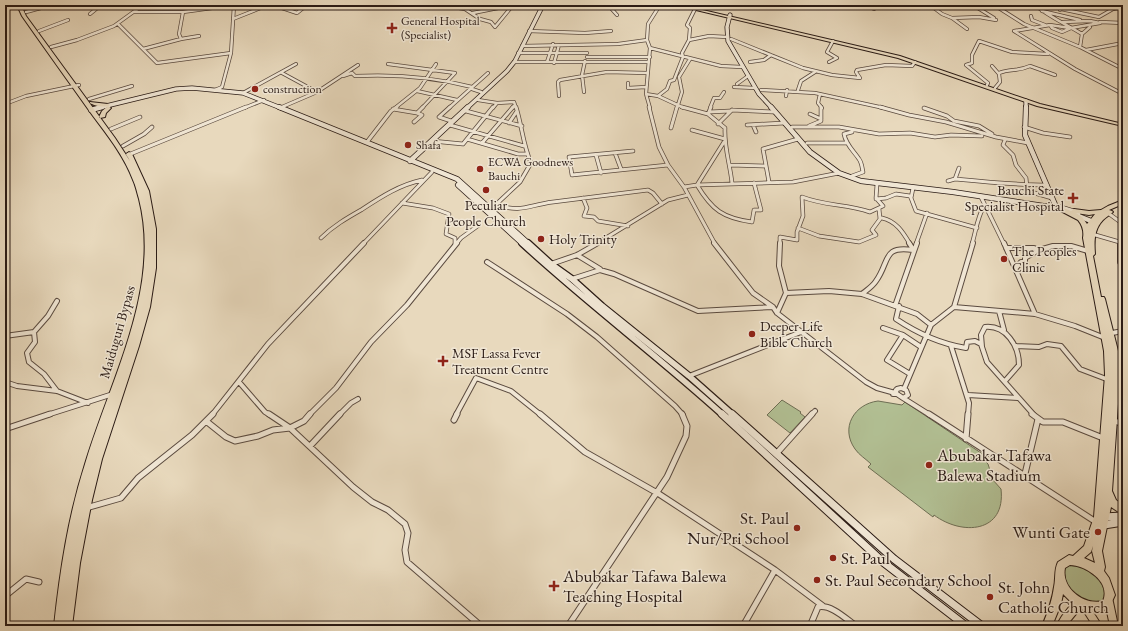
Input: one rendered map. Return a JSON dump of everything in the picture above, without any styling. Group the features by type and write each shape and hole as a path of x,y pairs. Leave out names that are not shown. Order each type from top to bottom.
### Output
{"highway":[{"name":"Maiduguri Bypass","path":"19,5 22,13 51,47 77,86 123,146 145,197 148,241 145,283 133,336 98,459 86,508 67,626"},
{"name":"Maiduguri Bypass","path":"25,9 35,28 128,155"},
{"path":"93,107 108,106"},
{"path":"102,117 108,106"},
{"path":"1099,572 1100,567 1097,551 1101,520 1108,487 1116,375 1088,251 1089,234 1095,221 1105,212 1123,202"},
{"path":"1074,211 1093,213 1105,212 1123,206"},
{"path":"1047,626 1056,604 1061,565 1064,562 1074,560 1088,549 1101,520 1103,438 1109,380 1108,338 1089,234 1083,221 1057,207"},
{"name":"Maiduguri Bypass","path":"60,626 65,575 75,518 88,464 116,394"},
{"path":"1108,487 1113,503 1123,511"},
{"path":"1060,580 1067,592 1081,603 1090,607 1102,607 1109,602 1109,588 1099,572 1087,564 1074,560"},
{"path":"1061,626 1068,614 1081,603"}],"main road":[{"path":"677,5 833,41 915,62 1026,101 1061,111 1123,124"},
{"path":"685,5 731,18 901,56 1052,106 1123,124"},
{"path":"1109,602 1116,625"},
{"path":"1081,603 1098,626"}],"street":[{"path":"25,9 52,5"},
{"path":"90,14 101,5"},
{"path":"51,47 77,40 118,24 143,5"},
{"path":"134,12 183,12 234,5 231,53 224,89"},
{"path":"233,19 268,5"},
{"path":"272,5 297,13 307,5"},
{"path":"440,5 464,9 473,13 480,19 491,22 494,26 513,5"},
{"path":"464,9 470,5"},
{"path":"473,13 513,5"},
{"path":"410,158 478,100 514,62 542,5"},
{"path":"410,158 432,141 451,123 512,60 542,5"},
{"path":"608,5 617,15"},
{"path":"660,5 648,24 650,58 647,73 646,94 659,147 668,165 684,187 711,239 753,293 866,382 895,395 907,383 931,325 954,307 977,228 978,216 984,206"},
{"path":"866,5 874,9"},
{"path":"930,5 967,29"},
{"path":"952,18 979,17 996,20 973,5"},
{"path":"994,5 1020,22 1080,47 1123,69"},
{"path":"1035,5 1050,18 1062,22 1082,34"},
{"path":"1043,11 1044,5"},
{"path":"1050,5 1099,17 1113,9 1123,7"},
{"path":"1060,7 1062,22"},
{"path":"658,96 667,89 670,81 674,80 683,57 682,53 689,40 690,28 687,25 693,16 695,9"},
{"path":"1043,11 1100,22 1123,23"},
{"path":"181,39 179,34 183,12"},
{"path":"1031,16 1032,20 1045,25"},
{"path":"1099,17 1100,22"},
{"path":"731,18 729,38 730,47 755,88 774,112 798,138 820,160 840,173 861,181 877,184 1057,207 1095,221"},
{"path":"35,28 68,20"},
{"path":"1050,25 1062,22 1090,20"},
{"path":"1080,47 1082,34 1087,29 1100,22"},
{"path":"118,24 155,63 159,64 231,53"},
{"path":"1095,25 1071,28 1045,25 1014,31 1048,54 1123,94"},
{"path":"1050,25 1052,28 1062,32 1071,28"},
{"path":"109,28 123,31"},
{"path":"529,31 585,33 611,31"},
{"path":"1062,32 1062,40"},
{"path":"143,49 199,36"},
{"path":"689,40 709,36 729,38 758,48 784,62 815,72 860,79 856,72 857,70 886,65 912,66 915,62"},
{"path":"729,38 772,106 825,162 852,176 878,182 1057,207 1074,211 1095,221"},
{"path":"522,46 552,44 618,44 648,40"},
{"path":"987,85 988,83 966,65 972,63 972,55 979,40 989,42 1008,51 1048,54"},
{"path":"828,62 837,58 827,52 833,41"},
{"path":"1085,50 1123,43"},
{"path":"547,62 552,44"},
{"path":"554,63 559,45"},
{"path":"584,92 582,75 589,45"},
{"path":"650,48 727,68 742,66"},
{"path":"518,53 556,53 650,58"},
{"path":"532,62 535,53"},
{"path":"750,62 764,60 771,55"},
{"path":"671,128 676,105 682,92 680,77 690,59"},
{"path":"514,62 649,62"},
{"path":"243,93 296,64"},
{"path":"388,64 455,73 436,95 417,112"},
{"path":"367,142 393,109 404,103 417,91 427,79 436,64"},
{"path":"282,107 317,92 358,65"},
{"path":"992,66 999,73 1000,82 995,88"},
{"path":"999,73 1009,69 1019,71 1030,66 1055,75"},
{"path":"558,96 558,80 607,72 647,73"},
{"path":"798,90 803,79 815,72"},
{"path":"282,73 317,92"},
{"path":"343,76 352,73 355,76 368,74 449,81 472,87 472,89 481,92"},
{"path":"488,73 439,117 473,132 524,146"},
{"path":"736,84 748,76"},
{"path":"628,83 628,88 646,87"},
{"path":"5,104 26,96 77,86"},
{"path":"93,107 132,86"},
{"path":"734,87 755,88"},
{"path":"93,107 108,106 184,88 215,90 224,89 243,93 410,158 457,179 553,272 686,377 883,562 966,626"},
{"path":"162,93 186,90 239,95 282,107 410,158 432,172 456,183 551,264 572,279 776,454 894,559 982,626"},
{"path":"761,90 798,90 820,94 945,122 1005,140 1028,142"},
{"path":"786,96 787,90"},
{"path":"417,91 457,100"},
{"path":"708,113 714,98 720,98 724,92"},
{"path":"646,94 658,96 688,110 708,113 732,110 774,112"},
{"path":"820,94 818,103 822,108 821,120"},
{"path":"478,100 497,103 514,102 522,126 524,146 531,163 527,172 489,211"},
{"path":"128,155 262,101"},
{"path":"1026,101 1024,127 1028,142 1057,207"},
{"path":"432,141 451,142 461,145 487,117 486,116 497,103"},
{"path":"482,143 515,105"},
{"path":"924,108 947,116 954,121 979,126 985,131 1005,140"},
{"path":"393,109 417,112 422,115 414,122"},
{"path":"718,124 732,110"},
{"path":"466,111 522,126"},
{"path":"509,122 517,111"},
{"path":"708,113 718,124 725,128 725,140 732,183"},
{"path":"810,114 821,120 826,127"},
{"path":"111,129 140,117"},
{"path":"1123,118 1123,124"},
{"path":"805,127 821,120"},
{"path":"747,125 784,123"},
{"path":"753,125 756,132"},
{"path":"123,146 144,134 152,127"},
{"path":"792,127 839,127 879,134 910,133 935,137 951,135 982,136"},
{"path":"1024,127 1070,137"},
{"path":"692,130 725,140"},
{"path":"852,176 863,172 861,162 846,143 844,134 856,131"},
{"path":"769,182 762,150 764,148 798,138"},
{"path":"467,139 518,154 527,154"},
{"path":"697,184 725,140"},
{"path":"1005,140 1003,145 1013,155 1016,165 1027,181 1027,188 1031,192 1052,198"},
{"path":"807,143 846,143"},
{"path":"633,151 569,157 568,159 574,176 668,165"},
{"path":"615,153 621,170"},
{"path":"596,155 601,173"},
{"path":"730,165 766,166"},
{"path":"955,179 959,168"},
{"path":"86,508 121,498 135,480 188,439 206,421 239,382 268,344 422,180 432,172"},
{"path":"684,187 697,184 793,182 840,173"},
{"path":"948,181 955,179 983,182 1003,182 1012,185 1047,185"},
{"path":"321,238 340,221 360,211 391,190 404,183 422,180"},
{"path":"697,184 709,205 715,211 738,220 752,222 754,210 761,210 754,182"},
{"path":"777,313 786,292 779,266 780,237 797,240 798,228 803,215 801,202 803,196 818,203 852,206 866,212 879,209 880,206 883,206 876,199 877,184"},
{"path":"913,188 911,198 916,210 977,228"},
{"path":"496,205 509,209 527,209 546,203 648,190 653,193 662,204"},
{"path":"876,199 886,198 896,194 910,196 911,198"},
{"path":"551,264 577,255 628,226 668,200 688,195"},
{"path":"981,197 984,206 1016,268 1035,314"},
{"path":"583,198 586,208 584,216 594,217 598,221 628,226"},
{"path":"402,203 433,208 449,214 450,218 445,227 446,234 455,238 456,242 454,246"},
{"path":"798,228 819,236 859,242 876,235 872,230 878,225 882,218 879,209"},
{"path":"1105,212 1123,224"},
{"path":"927,213 913,250 897,306 896,319 951,346 966,348 967,342 981,344 987,362 1038,419 1043,422 1063,422 1103,438"},
{"path":"882,218 890,220 906,235 909,246 913,250"},
{"path":"206,421 226,437 235,441 279,429 290,428 304,422 336,388 371,342 407,305 454,246 465,234 479,225"},
{"path":"1089,234 1121,242 1120,262"},
{"path":"1016,268 1021,262 1025,262 1025,258 1031,257 1038,250 1060,244 1077,246 1088,251"},
{"path":"862,294 876,281 891,252 900,248 913,250"},
{"path":"1006,248 1034,248 1038,250"},
{"path":"577,255 600,270 614,274 656,294 698,310 772,307"},
{"path":"487,262 568,314 598,337 675,406 683,415 687,432 681,449 659,494 653,500 568,626"},
{"path":"572,279 600,270"},
{"path":"786,292 829,291 862,294 917,314 931,325"},
{"path":"5,336 34,332 48,316 57,301"},
{"path":"954,307 1035,314 1108,338 1112,333 1123,330"},
{"path":"999,310 1004,332"},
{"path":"982,349 981,336 985,327 990,325 1002,329 1015,346 1019,365 1016,370 1008,375 1005,381"},
{"path":"883,328 903,335 921,347"},
{"path":"34,332 36,341 28,351 28,361 44,374 56,391"},
{"path":"686,377 801,332"},
{"path":"903,335 887,360 910,374"},
{"path":"1015,346 1039,347 1047,344 1061,346 1080,369 1109,380"},
{"path":"951,346 960,377 968,395 970,410 966,439"},
{"path":"454,420 472,381 476,378 511,391 586,452 659,494 713,531 775,570 822,606 843,616 856,626"},
{"path":"5,382 17,386 56,391 88,403"},
{"path":"239,382 265,412 290,428 353,487 372,502 388,510 405,524 408,533 405,550 407,562 481,626"},
{"path":"899,390 908,395 916,406"},
{"path":"899,390 903,398 1024,478 1101,520 1123,522"},
{"path":"5,429 116,394"},
{"path":"903,398 908,395"},
{"path":"968,395 1018,398"},
{"path":"310,446 351,403 358,399"},
{"path":"776,454 815,411"},
{"path":"1024,478 1038,419"},
{"path":"1112,420 1123,424"},
{"path":"1101,520 1123,516"},
{"path":"743,626 775,570"},
{"path":"5,596 26,579 39,582"},
{"path":"810,626 818,607 822,606"}],"green space":[{"path":"782,400 801,412 800,413 805,417 790,433 767,415"},
{"name":"Abubakar Tafawa Balewa Stadium","path":"878,401 902,405 905,402 984,455 983,459 988,464 993,480 1001,489 1001,504 997,515 989,522 980,526 969,528 945,522 934,515 933,517 868,467 871,464 855,449 851,441 849,425 856,412 862,407"},
{"path":"1079,564 1095,575 1103,583 1105,594 1104,601 1086,603 1066,587 1063,569 1067,565"}],"place":[{"name":"General Hospital (Specialist)","path":"392,28"},
{"name":"construction","path":"255,89"},
{"name":"Shafa","path":"408,145"},
{"name":"ECWA Goodnews Bauchi","path":"480,169"},
{"name":"Peculiar People Church","path":"486,190"},
{"name":"Bauchi State Specialist Hospital","path":"1073,198"},
{"name":"Holy Trinity","path":"541,239"},
{"name":"The Peoples Clinic","path":"1004,259"},
{"name":"Deeper Life Bible Church","path":"752,334"},
{"name":"MSF Lassa Fever Treatment Centre","path":"443,361"},
{"name":"Abubakar Tafawa Balewa Stadium","path":"929,465"},
{"name":"St. Paul Nur/Pri School","path":"797,528"},
{"name":"Wunti Gate","path":"1098,532"},
{"name":"St. Paul","path":"833,558"},
{"name":"St. Paul Secondary School","path":"817,580"},
{"name":"Abubakar Tafawa Balewa Teaching Hospital","path":"554,586"},
{"name":"St. John Catholic Church","path":"990,597"}]}
